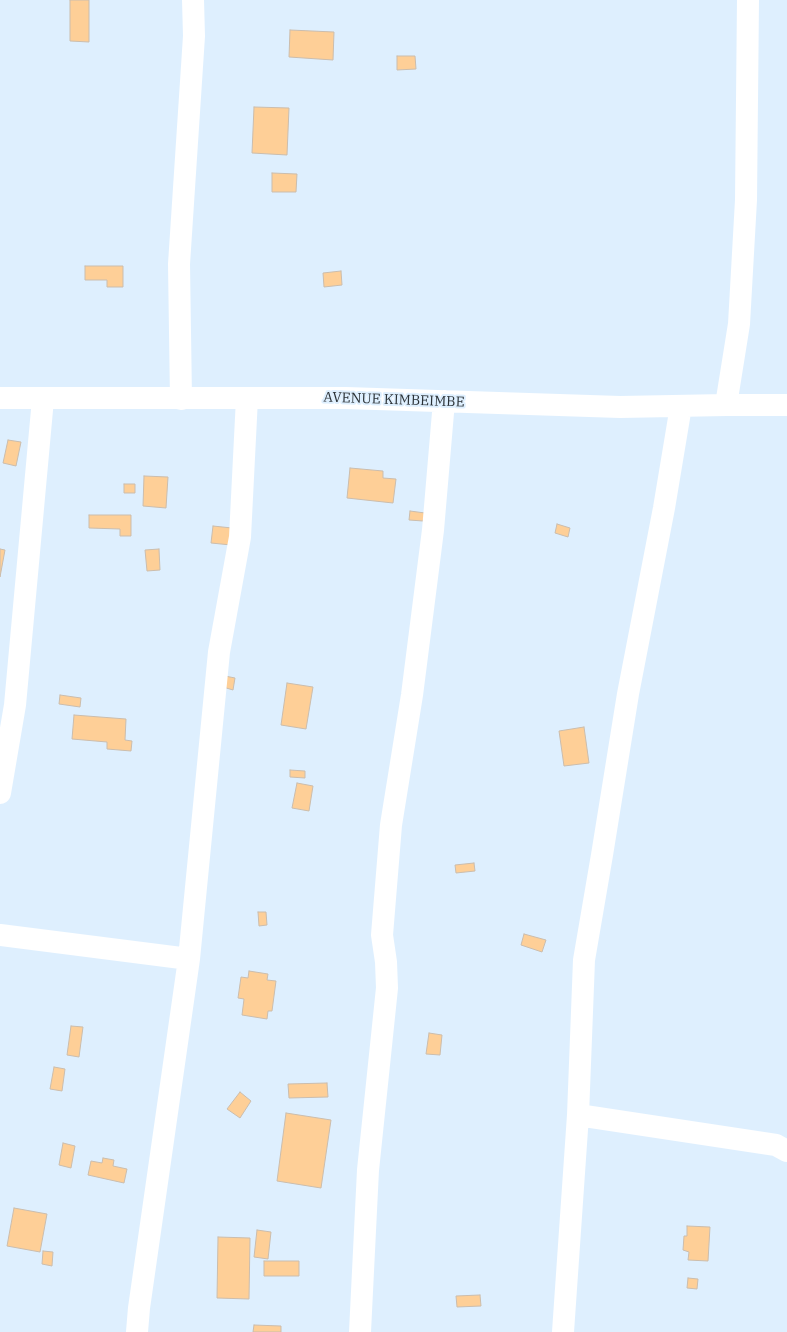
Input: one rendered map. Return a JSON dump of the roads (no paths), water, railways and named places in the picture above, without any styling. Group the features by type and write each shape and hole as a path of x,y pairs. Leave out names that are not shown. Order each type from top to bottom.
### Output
{"street":[{"path":"181,399 179,264 194,36 193,0"},
{"path":"726,405 739,324 746,200 748,0"},
{"name":"AVENUE KIMBEIMBE","path":"0,398 346,398 620,407 787,405"},
{"path":"137,1332 139,1308 189,959 219,652 240,537 247,398"},
{"path":"0,794 15,705 43,399"},
{"path":"360,1332 368,1170 387,988 386,962 382,934 390,841 412,695 433,530 444,401"},
{"path":"563,1332 578,1115 584,960 628,694 664,508 681,406"},
{"path":"0,935 189,959"},
{"path":"578,1115 776,1145 787,1151"}]}
